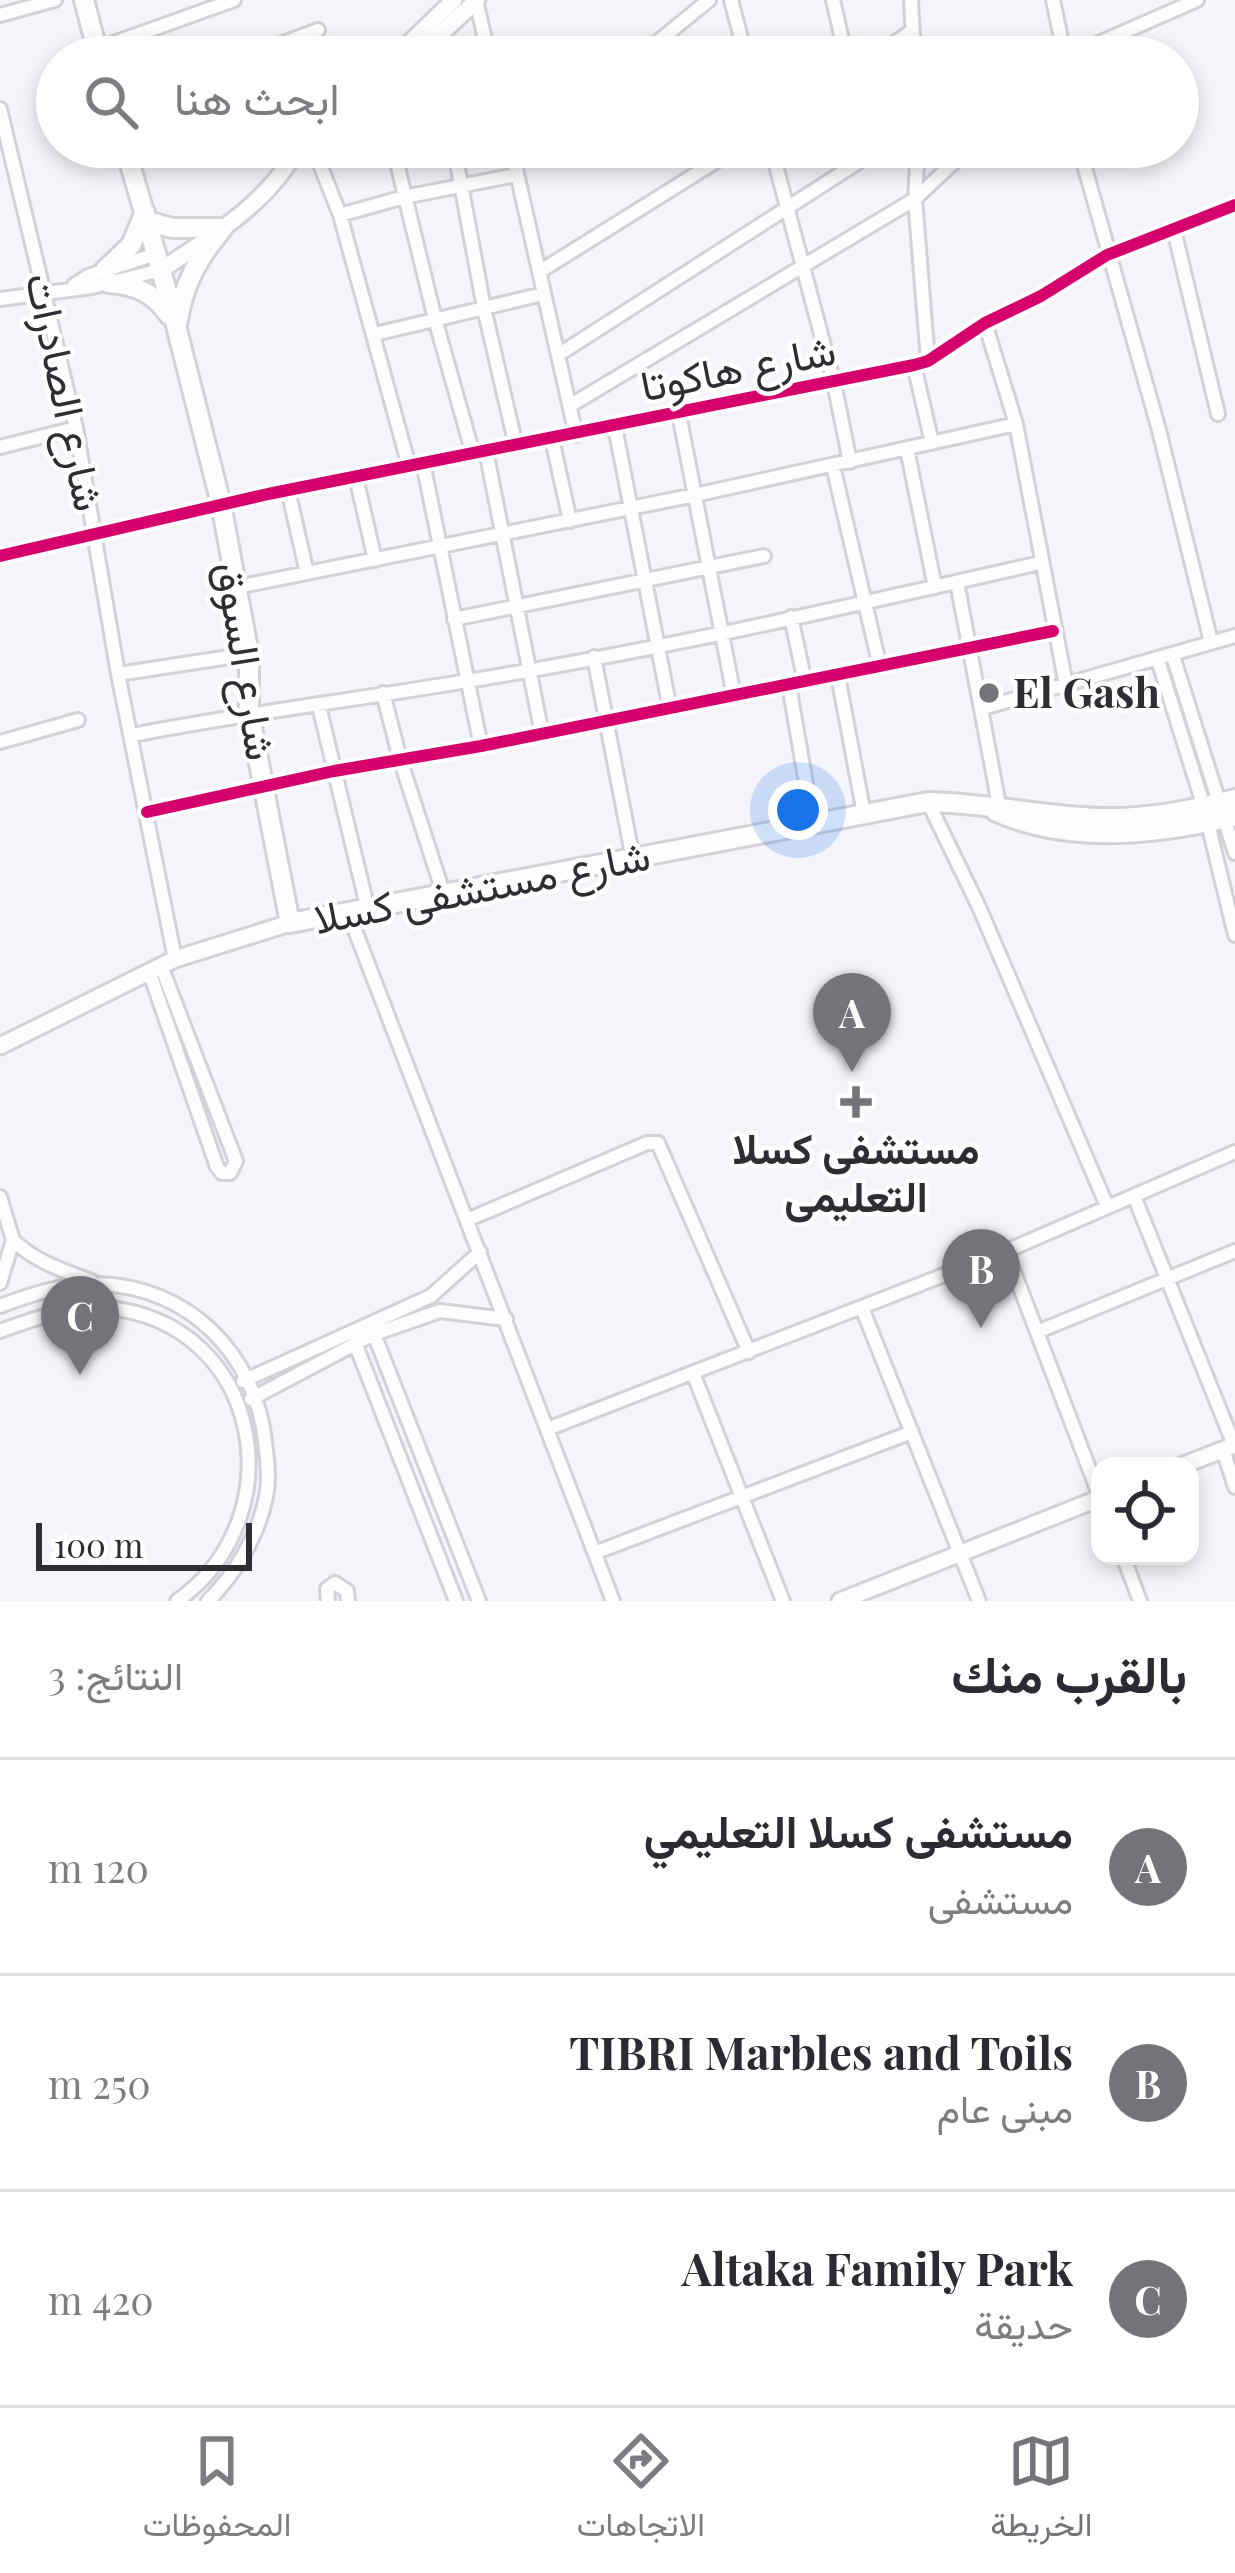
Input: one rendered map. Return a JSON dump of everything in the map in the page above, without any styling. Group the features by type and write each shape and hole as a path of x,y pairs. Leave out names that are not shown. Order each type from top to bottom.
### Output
{"main road":[{"path":"84,0 94,36"},
{"name":"شارع السوق","path":"131,168 221,504 249,653 249,712 290,923"},
{"path":"176,330 167,310 151,294 107,276 146,217 172,228 221,230"},
{"path":"176,330 182,292 198,257 221,230"},
{"name":"شارع مستشفى كسلا","path":"290,923 928,802 995,808"},
{"path":"995,808 1106,818 1222,811"}],"street":[{"path":"0,15 55,0"},
{"path":"142,36 235,0"},
{"path":"416,36 454,0"},
{"path":"445,36 476,0"},
{"path":"476,0 484,36"},
{"path":"665,36 709,0"},
{"path":"731,0 740,36"},
{"path":"833,0 841,36"},
{"path":"910,0 912,36"},
{"path":"1053,0 1061,36"},
{"path":"1109,36 1172,5 1197,0"},
{"path":"302,36 318,30"},
{"path":"906,36 912,32"},
{"name":"شارع الصادرات","path":"0,109 76,428 118,674 148,812 162,965"},
{"path":"0,299 73,286 158,262 221,230 268,190 284,168"},
{"path":"322,168 440,546 482,746"},
{"path":"398,168 435,319 503,534 542,734"},
{"path":"459,168 484,308 516,446"},
{"path":"539,272 705,168"},
{"path":"776,168 834,383 850,462"},
{"path":"558,355 851,168"},
{"path":"917,168 921,363 932,443"},
{"path":"571,405 915,199 948,168"},
{"path":"1084,168 1159,430 1211,642"},
{"path":"340,215 464,187 515,170 576,435"},
{"name":"شارع هاكوتا","path":"0,556 221,504 921,363 1107,256 1235,205"},
{"path":"1174,230 1218,414"},
{"path":"375,334 543,294"},
{"path":"985,323 1016,424 1066,685"},
{"path":"679,413 734,696"},
{"path":"237,587 695,495 1016,424"},
{"path":"614,427 670,709"},
{"path":"0,447 76,428"},
{"path":"552,439 570,520"},
{"path":"907,449 935,587"},
{"path":"833,466 880,667"},
{"path":"356,477 375,560"},
{"path":"288,490 307,573"},
{"path":"454,619 764,556"},
{"path":"133,734 467,681 1040,563"},
{"path":"958,582 983,708 995,808"},
{"path":"790,617 805,682"},
{"path":"148,812 334,771 606,722 1053,631"},
{"path":"983,708 1235,636"},
{"path":"118,674 249,653"},
{"path":"1173,656 1235,853"},
{"path":"594,657 633,860"},
{"path":"1158,660 1222,811 1218,866 1235,935"},
{"path":"838,676 864,814"},
{"path":"789,685 813,824"},
{"path":"383,693 444,895"},
{"path":"319,706 358,909 467,1220 614,1601"},
{"path":"0,742 78,720"},
{"path":"928,802 979,907 1107,1206"},
{"path":"1218,866 1235,863"},
{"name":"شارع مستشفى كسلا","path":"0,1046 162,965 290,923"},
{"path":"162,965 234,1156 237,1166 230,1173 217,1167 162,965"},
{"path":"467,1220 647,1143 658,1144 749,1352"},
{"path":"550,1428 1006,1251 1235,1151"},
{"path":"1134,1196 1231,1447 1235,1486"},
{"path":"0,1197 13,1240 25,1252 98,1283 170,1299 202,1320 231,1350 249,1379 257,1396 267,1494 255,1534 229,1580 208,1601"},
{"path":"0,1283 13,1240"},
{"path":"1006,1251 1091,1473"},
{"path":"1037,1332 1235,1251"},
{"path":"231,1386 431,1296 480,1252"},
{"path":"0,1306 62,1287 98,1283"},
{"path":"0,1331 45,1315 105,1308 154,1319 190,1339 231,1386 249,1456 249,1493 215,1567 177,1601"},
{"path":"862,1309 979,1601"},
{"path":"239,1404 374,1334 440,1311 506,1318"},
{"path":"374,1334 479,1601"},
{"path":"355,1343 456,1601"},
{"path":"693,1373 783,1601"},
{"path":"597,1552 912,1432"},
{"path":"1199,1459 1231,1447"},
{"path":"840,1601 1091,1501"},
{"path":"1126,1565 1140,1601"},
{"path":"328,1601 327,1589 335,1583 347,1591 348,1601"}],"cycle path":[{"path":"0,556 268,494 914,365 1107,255 1235,205"},
{"path":"147,812 1053,631"}],"place":[{"name":"El Gash","path":"989,693"},
{"name":"مستشفى كسلا التعليمي","path":"852,1072"},
{"name":"مستشفى كسلا التعليمى","path":"856,1102"},
{"name":"TIBRI Marbles and Toils","path":"981,1328"},
{"name":"Altaka Family Park","path":"80,1375"}]}
